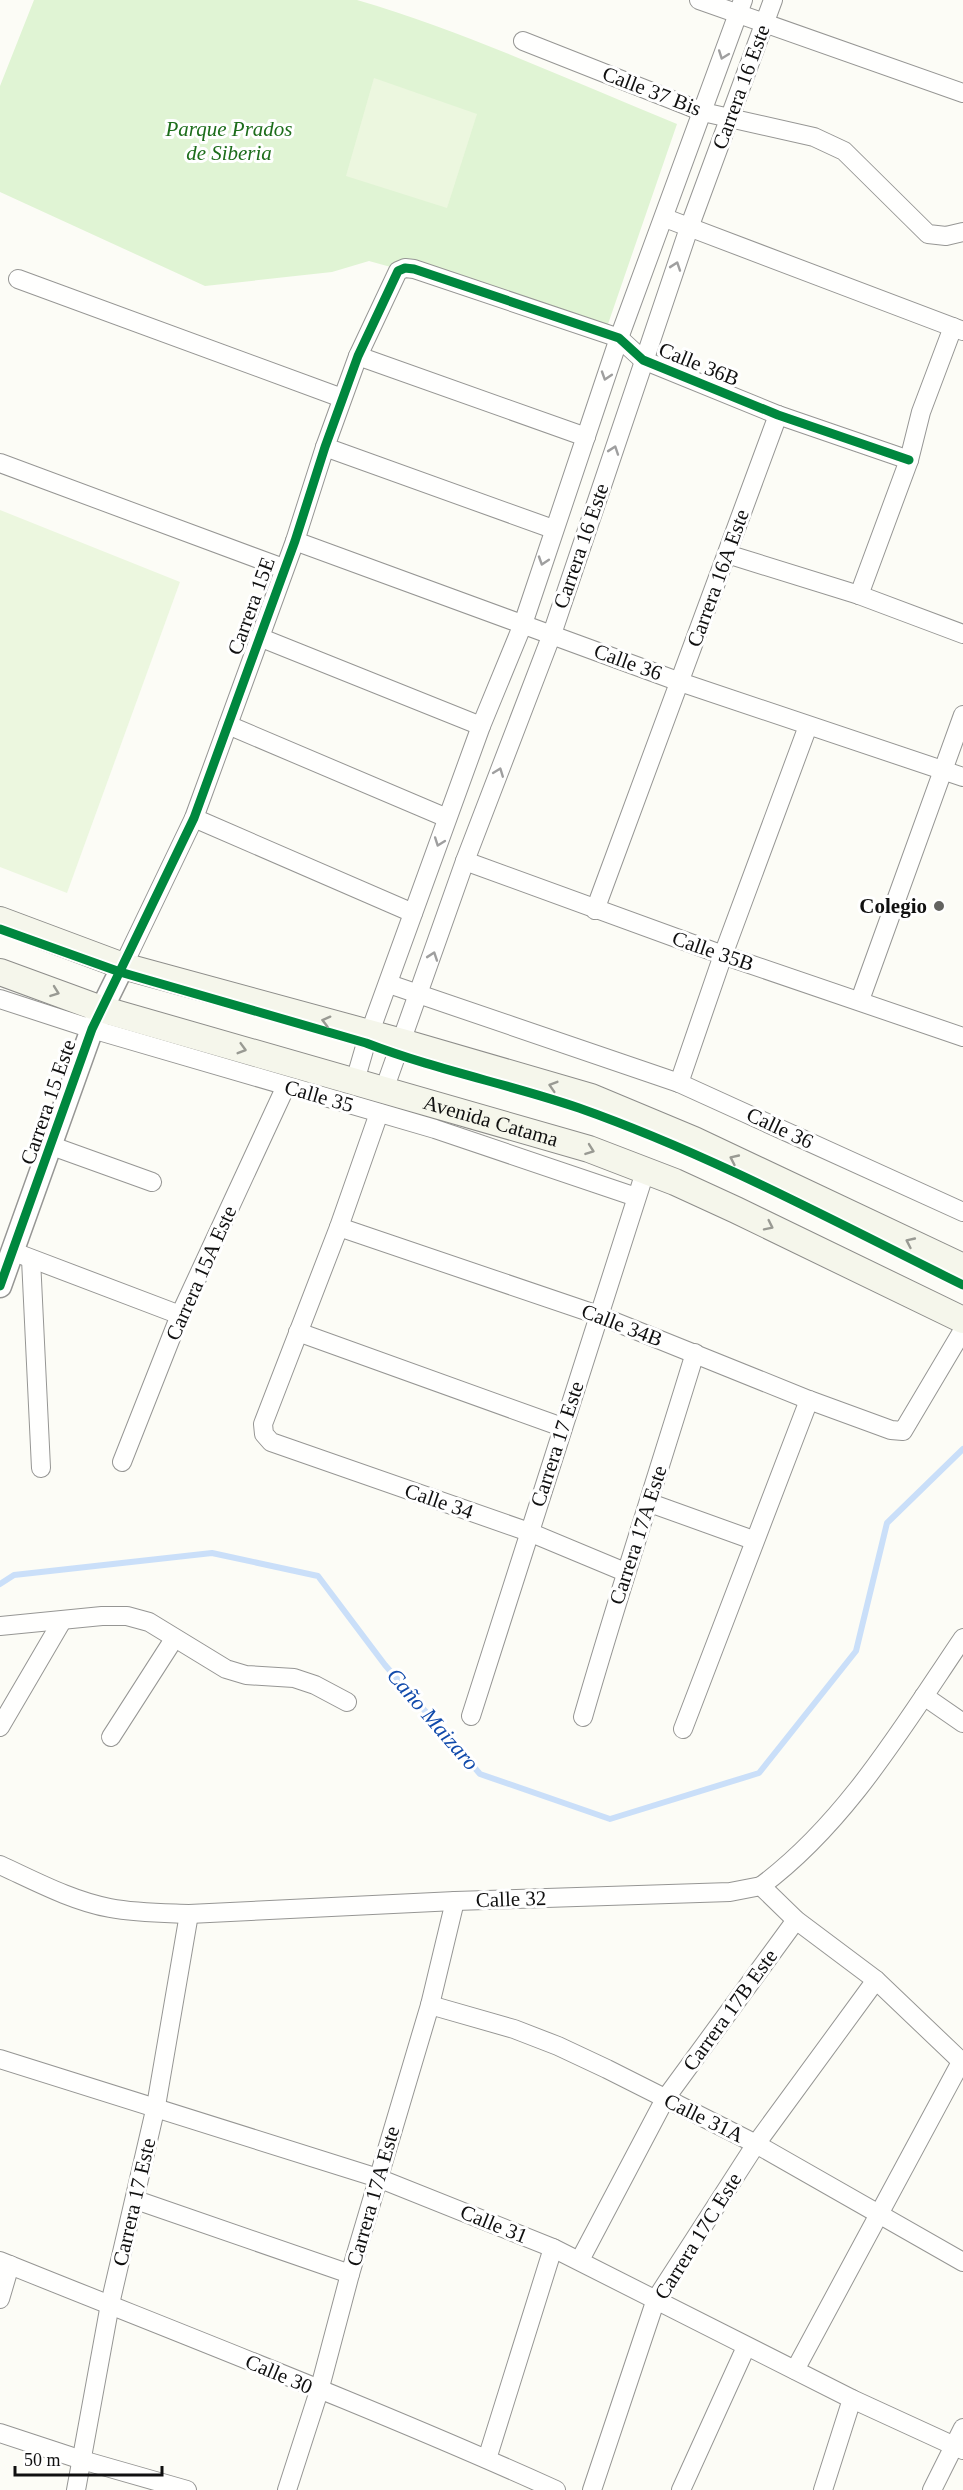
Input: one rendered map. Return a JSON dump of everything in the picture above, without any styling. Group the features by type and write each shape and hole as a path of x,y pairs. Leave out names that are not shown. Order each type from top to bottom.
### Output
{"main road":[{"path":"0,920 123,966 370,1033 591,1097 694,1140 963,1268"},
{"name":"Avenida Catama","path":"0,972 97,1019 355,1081 382,1101 589,1149 675,1182 963,1320"}],"street":[{"path":"699,0 741,7 764,24 963,93"},
{"name":"Carrera 16 Este","path":"263,1424 339,1227 465,861 552,634 689,228 773,0"},
{"name":"Carrera 16 Este","path":"355,1081 447,818 481,726 523,624 619,338 741,7"},
{"name":"Calle 37 Bis","path":"523,40 703,112 730,120 781,128 814,137 844,151 928,234 946,236 963,232"},
{"path":"665,218 958,329 921,412 909,460 859,595"},
{"name":"Carrera 15E","path":"123,966 194,818 295,541 325,447 358,356 398,271 405,268 414,269"},
{"name":"Calle 36B","path":"414,269 619,338 643,360 778,415 909,460"},
{"path":"18,279 342,398"},
{"path":"358,356 586,437"},
{"name":"Carrera 16A Este","path":"594,910 778,415"},
{"path":"325,447 553,530"},
{"path":"0,463 284,568"},
{"name":"Calle 36","path":"295,541 680,682 963,777"},
{"path":"727,554 859,595 963,634"},
{"path":"259,637 481,726"},
{"path":"860,1000 963,715"},
{"path":"228,725 447,818"},
{"path":"679,1083 723,955 808,726"},
{"path":"194,818 413,913"},
{"name":"Calle 35B","path":"465,861 594,910 963,1037"},
{"name":"Carrera 15 Este","path":"0,1286 22,1256 52,1146 97,1019 123,966"},
{"name":"Calle 36","path":"389,984 679,1083 963,1212"},
{"name":"Calle 35","path":"0,999 97,1019 286,1086 382,1101 477,1143 636,1197"},
{"name":"Carrera 15A Este","path":"122,1462 180,1315 286,1086"},
{"path":"52,1146 152,1182"},
{"name":"Carrera 17 Este","path":"471,1716 645,1172"},
{"name":"Calle 34B","path":"339,1227 598,1315 808,1400 882,1427 903,1431 963,1330"},
{"path":"41,1468 22,1256 180,1315"},
{"path":"298,1332 562,1427"},
{"name":"Carrera 17A Este","path":"583,1717 625,1572 650,1503 696,1353"},
{"path":"682,1729 808,1400"},
{"name":"Calle 34","path":"263,1424 264,1434 271,1442 529,1532 625,1572"},
{"path":"650,1503 753,1540"},
{"path":"0,1626 102,1616 126,1616 148,1622 226,1669 246,1675 294,1678 315,1685 347,1702"},
{"path":"0,1727 62,1621"},
{"path":"795,2370 962,2063 876,1980 796,1920 760,1886 787,1867 850,1800 963,1638"},
{"path":"111,1737 174,1639"},
{"path":"924,1696 963,1723"},
{"name":"Calle 32","path":"0,1865 72,1896 108,1907 147,1913 189,1914 455,1901 730,1892 760,1886"},
{"name":"Carrera 17A Este","path":"287,2490 319,2391 350,2274 430,2006 455,1901"},
{"name":"Carrera 17 Este","path":"76,2490 110,2304 156,2106 189,1914"},
{"name":"Carrera 17B Este","path":"580,2260 665,2099 796,1920"},
{"name":"Carrera 17C Este","path":"592,2490 656,2299 756,2144 876,1980"},
{"name":"Calle 31A","path":"430,2006 514,2029 558,2046 756,2144 963,2262"},
{"name":"Calle 31","path":"0,2059 156,2106 378,2178 553,2248 746,2347 958,2448"},
{"path":"136,2200 350,2274"},
{"path":"487,2459 553,2248"},
{"path":"0,2300 5,2263"},
{"name":"Calle 30","path":"5,2263 487,2459 556,2490"},
{"path":"681,2490 746,2347"},
{"path":"823,2490 852,2399"},
{"path":"932,2490 958,2448 963,2428"},
{"path":"0,2433 82,2460 187,2490"}],"green space":[{"name":"Parque Prados de Siberia","path":"34,0 357,0 478,42 677,124 607,327 369,261 332,272 205,286 0,192 0,86"},
{"path":"374,78 477,114 447,208 346,176"},
{"path":"0,510 180,582 67,893 0,867"}],"waterway":[{"name":"Caño Maizaro","path":"0,1584 14,1575 212,1553 318,1576 385,1665 480,1774 610,1819 759,1773 856,1651 887,1523 963,1449"}],"cycle path":[{"path":"0,1286 92,1029 194,818 295,541 325,447 358,356 398,271 405,268 414,269 619,338 643,360 778,415 909,460"},
{"path":"0,929 120,972 366,1043 392,1053 579,1108 726,1168 963,1285"}],"place":[{"name":"Colegio","path":"939,906"}]}
